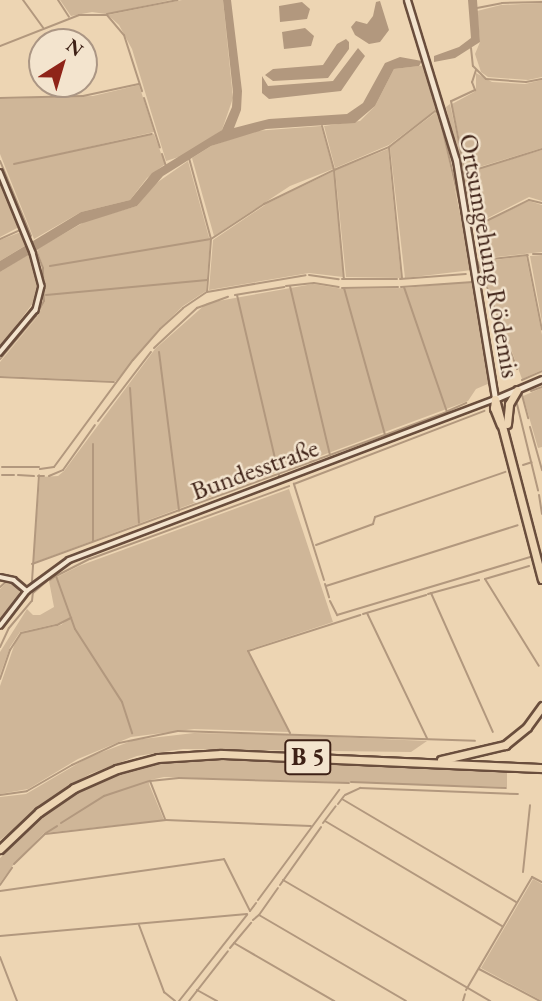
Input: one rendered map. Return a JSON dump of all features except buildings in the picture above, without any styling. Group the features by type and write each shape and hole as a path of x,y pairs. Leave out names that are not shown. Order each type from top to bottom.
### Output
{"highway":[{"path":"508,446 507,411 517,390"},
{"path":"495,399 495,410 503,428 542,579"},
{"path":"433,762 505,745 527,727 542,706"},
{"name":"B 5","path":"0,849 39,812 74,789 117,769 158,758 221,754 542,768"}],"main road":[{"name":"Ortsumgehung Rödemis","path":"407,0 456,160 495,399"},
{"name":"Bundesstraße","path":"495,399 542,379"}],"street":[{"path":"0,172 41,276 41,296 36,310 0,353"},
{"name":"Bundesstraße","path":"0,626 27,592 69,560 495,399"},
{"path":"0,577 14,580 27,592"}],"shaded area":[{"path":"60,0 171,0 106,14 92,12 71,16"},
{"path":"182,0 223,0 233,98 222,130 185,155 166,161 132,49 119,25 108,15"},
{"path":"223,0 231,0 242,91 241,110 234,128 269,119 347,114 363,103 385,63 400,57 422,61 419,66 394,69 375,106 355,123 266,129 211,146 163,176 137,206 80,224 0,272 0,261 81,212 130,200 152,173 222,130 232,107 233,92"},
{"path":"468,0 477,0 480,42 455,58 434,62 434,56 459,47 471,38"},
{"path":"380,1 389,30 380,42 369,44 355,35 351,27 356,21 367,24 373,16 376,2"},
{"path":"302,2 310,9 307,19 280,22 279,6"},
{"path":"542,3 542,77 528,80 488,77 481,72 475,54 480,42 477,11 501,5"},
{"path":"305,28 314,36 311,46 284,49 282,32"},
{"path":"346,39 349,49 328,78 273,81 265,75 273,69 323,65 337,44"},
{"path":"358,48 365,56 341,91 269,99 262,93 262,76 268,86 333,81"},
{"path":"427,65 440,107 389,145 335,168 324,126 360,121 375,106 394,69"},
{"path":"476,73 492,82 525,84 542,80 542,148 466,171 452,104 476,91"},
{"path":"139,85 154,132 14,164 154,134 165,164 147,178 130,200 81,212 34,239 0,154 0,99 98,98 98,95"},
{"path":"450,104 465,173 542,150 542,201 529,197 474,225 446,107"},
{"path":"435,113 439,114 472,270 405,278 390,147"},
{"path":"321,126 333,169 290,186 214,236 192,158 211,146 255,131"},
{"path":"388,149 401,278 346,277 335,170"},
{"path":"188,161 210,241 206,291 183,306 159,329 116,381 0,376 0,362 37,317 45,301 43,266 37,249 86,221 137,206 155,184"},
{"path":"334,171 343,277 309,273 209,290 213,240 268,203"},
{"path":"0,183 19,227 0,237"},
{"path":"529,201 542,205 542,252 479,259 476,226"},
{"path":"21,232 26,245 0,261 0,240"},
{"path":"29,254 38,284 36,299 0,347 0,272"},
{"path":"542,255 542,322 530,256"},
{"path":"526,256 542,335 542,370 522,379 479,262"},
{"path":"468,282 475,284 490,383 476,389 468,401 33,563 40,477 58,476 64,471 155,349 207,303 313,284 343,289 405,288"},
{"path":"542,388 542,447 538,448 523,396"},
{"path":"289,489 333,622 248,650 289,732 194,729 131,737 78,759 28,789 0,794 0,686 15,643 22,633 61,625 70,618 60,623 20,632 10,647 0,675 0,652 27,609 33,615 40,615 54,607 49,581 79,566"},
{"path":"10,579 17,584 20,594 0,619 0,589"},
{"path":"194,733 427,741 411,752 183,749 137,756 90,774 66,788 0,840 0,797 26,794 89,757 134,740"},
{"path":"182,758 507,770 507,787 164,777 150,780 149,784 164,820 44,833 0,883 0,858 58,804 111,775"},
{"path":"533,879 542,884 542,1001 481,968"}],"waterway":[{"path":"23,0 43,28"},
{"path":"58,0 69,17"},
{"path":"107,14 178,0"},
{"path":"477,8 502,3 542,2"},
{"path":"0,46 79,15 107,15 124,35 142,91"},
{"path":"471,48 473,66 486,79 526,82 542,79"},
{"path":"476,70 472,82 475,90 451,101 465,173 542,149"},
{"path":"0,98 83,96 139,84"},
{"path":"144,98 160,148"},
{"path":"435,111 439,114 462,214"},
{"path":"322,126 334,170 389,147 434,112"},
{"path":"14,164 152,134"},
{"path":"389,148 402,278"},
{"path":"162,154 166,166"},
{"path":"40,469 54,467 133,360 160,329 183,308 207,292 211,239 189,158"},
{"path":"0,161 31,236"},
{"path":"50,266 211,239 264,204 334,170 344,279"},
{"path":"0,182 22,233"},
{"path":"478,225 529,200 542,203"},
{"path":"0,239 18,231"},
{"path":"23,236 27,245"},
{"path":"0,359 36,316 44,301 43,268 37,252"},
{"path":"533,254 542,254"},
{"path":"527,255 542,330"},
{"path":"483,260 528,255"},
{"path":"478,262 517,369"},
{"path":"400,279 466,274"},
{"path":"207,292 306,275"},
{"path":"309,275 339,279"},
{"path":"342,279 397,279"},
{"path":"46,295 207,280"},
{"path":"401,287 473,282"},
{"path":"286,286 314,283 339,287"},
{"path":"290,286 330,455"},
{"path":"235,295 284,287"},
{"path":"342,288 398,287"},
{"path":"344,288 385,435 447,412 404,287"},
{"path":"237,295 279,475"},
{"path":"154,348 197,308 228,297"},
{"path":"0,348 36,303"},
{"path":"98,421 151,352"},
{"path":"159,352 179,511"},
{"path":"522,380 542,371"},
{"path":"0,377 114,382"},
{"path":"531,391 542,387"},
{"path":"130,388 139,523"},
{"path":"522,395 528,418"},
{"path":"448,411 466,403"},
{"path":"517,404 538,490"},
{"path":"324,580 294,484 484,411"},
{"path":"49,476 63,470 95,425"},
{"path":"530,427 542,470"},
{"path":"32,564 385,435"},
{"path":"93,444 93,541"},
{"path":"523,465 532,462"},
{"path":"2,467 39,467"},
{"path":"316,545 373,524 375,517 505,472"},
{"path":"2,475 14,475"},
{"path":"18,475 34,476"},
{"path":"32,581 39,475"},
{"path":"38,476 44,476"},
{"path":"56,576 90,559 289,486"},
{"path":"539,495 542,514"},
{"path":"326,586 518,525"},
{"path":"330,601 337,615 534,556"},
{"path":"485,579 529,566"},
{"path":"50,580 56,576 75,629 122,702 132,733"},
{"path":"485,579 539,666"},
{"path":"428,594 479,580"},
{"path":"0,587 7,581"},
{"path":"33,593 47,581"},
{"path":"325,584 329,597"},
{"path":"0,647 9,628 32,601 33,592"},
{"path":"431,593 493,732"},
{"path":"363,614 426,595"},
{"path":"367,613 427,738"},
{"path":"290,733 248,651 360,615"},
{"path":"0,679 10,650 21,633 57,625 71,618"},
{"path":"0,795 27,791 72,765 119,743 178,731 475,741"},
{"path":"165,819 150,781 179,778 349,783"},
{"path":"61,823 104,796 149,781"},
{"path":"351,782 506,788"},
{"path":"345,795 360,788 518,794"},
{"path":"258,900 339,790"},
{"path":"338,804 344,796"},
{"path":"342,799 516,902"},
{"path":"523,872 530,805"},
{"path":"323,823 336,806"},
{"path":"14,864 45,834 166,820 311,826"},
{"path":"325,821 502,926"},
{"path":"46,833 57,826"},
{"path":"280,885 321,827"},
{"path":"0,891 224,859 250,911"},
{"path":"0,885 12,868"},
{"path":"466,990 532,877 542,882"},
{"path":"283,880 490,1001"},
{"path":"259,915 278,888"},
{"path":"250,911 256,903"},
{"path":"0,936 247,914"},
{"path":"179,1001 247,915"},
{"path":"253,920 259,915 406,1001"},
{"path":"230,948 251,923"},
{"path":"139,925 164,992 175,1001"},
{"path":"234,943 334,1001"},
{"path":"189,1001 228,951"},
{"path":"0,957 17,1001"},
{"path":"479,969 540,1001"},
{"path":"197,990 217,1001"},
{"path":"463,1001 465,994"}]}
